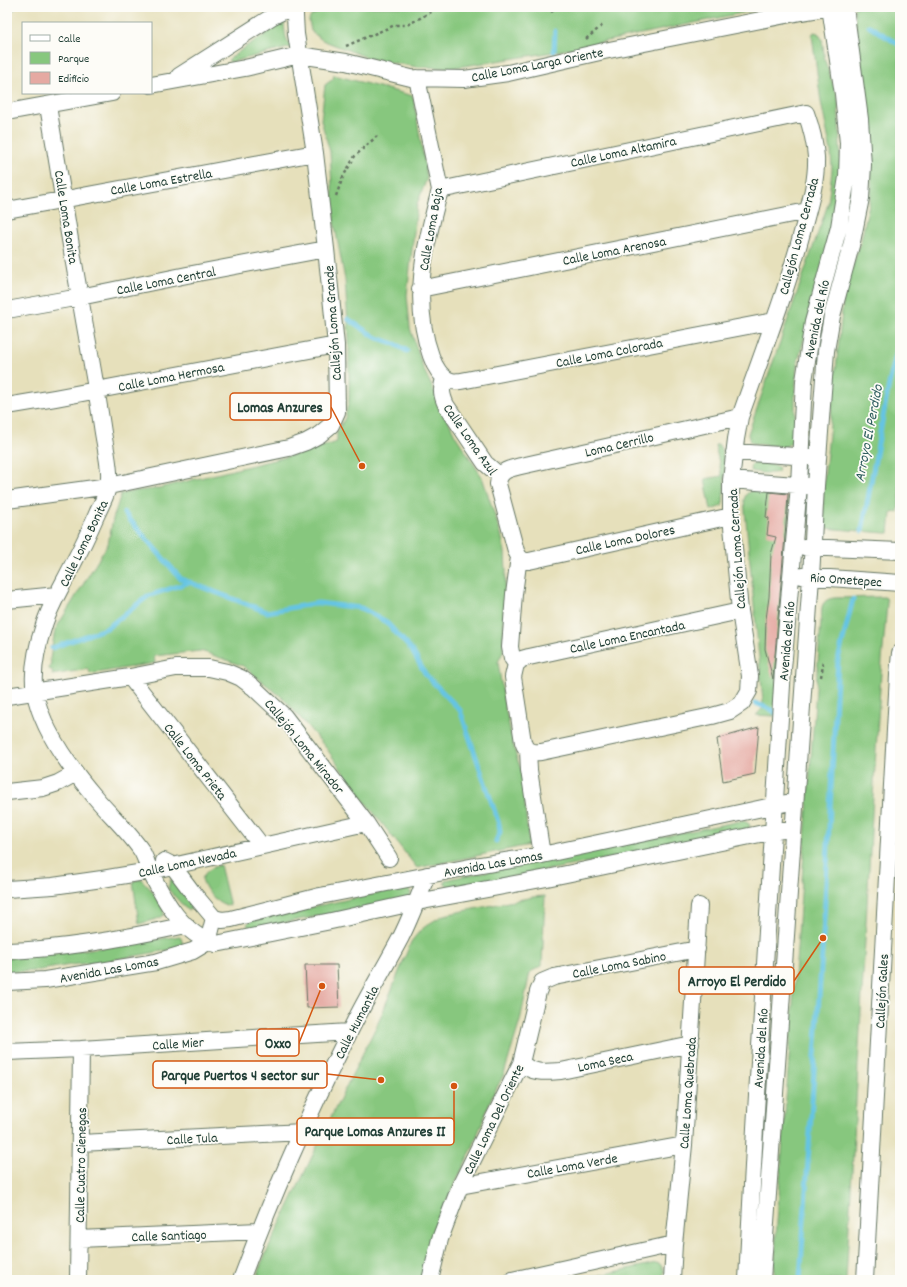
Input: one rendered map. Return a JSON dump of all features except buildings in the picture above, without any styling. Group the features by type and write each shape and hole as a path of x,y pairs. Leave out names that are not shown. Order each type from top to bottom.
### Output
{"street":[{"path":"172,81 273,16 292,7"},
{"name":"Callejón Loma Grande","path":"7,500 108,486 289,448 306,442 319,435 331,425 337,412 336,345 315,153 299,55 294,16 295,7"},
{"name":"Calle Loma Larga Oriente","path":"152,85 245,68 299,55 346,62 417,78 464,79 508,73 604,51 830,7"},
{"name":"Avenida del Río","path":"747,1280 754,1128 774,831 783,669 799,485 804,381 813,322 839,227 848,177 848,143 845,108 830,7"},
{"name":"Avenida del Río","path":"762,1280 793,829 817,578 818,548 816,486 826,352 832,316 852,242 860,198 863,166 860,120 845,7"},
{"name":"Calle Loma Baja","path":"417,78 440,190 435,204 422,264 420,289 422,317 426,342 435,366 444,378"},
{"path":"7,112 48,106 107,94"},
{"name":"Calle Loma Bonita","path":"48,106 97,390 108,472 108,486 106,496 87,537 49,610 39,644 34,674 35,692 39,709 48,728 76,773 142,851 167,903 199,938 208,942"},
{"name":"Calle Loma Altamira","path":"440,190 806,113"},
{"name":"Callejón Loma Cerrada","path":"528,750 531,752 541,752 712,716 730,711 742,703 749,691 750,676 740,611 731,516 731,480 740,417 794,261 815,181 816,158 813,134 806,113"},
{"name":"Calle Loma Estrella","path":"7,210 315,153"},
{"name":"Calle Loma Arenosa","path":"420,289 807,211"},
{"name":"Calle Loma Central","path":"7,310 326,250"},
{"name":"Calle Loma Colorada","path":"444,378 452,381 461,381 774,321"},
{"name":"Calle Loma Hermosa","path":"7,406 336,345"},
{"name":"Calle Loma Azul","path":"444,378 441,389 446,405 485,463 500,476 498,484 514,545 519,557 514,594 510,648 512,658 516,664"},
{"name":"Loma Cerrillo","path":"500,476 502,472 521,466 740,417"},
{"path":"734,452 818,458"},
{"path":"731,480 816,486"},
{"name":"Calle Loma Dolores","path":"519,557 524,561 529,561 731,516"},
{"name":"Rio Ometepec","path":"794,546 892,550"},
{"name":"Rio Ometepec","path":"792,576 900,583"},
{"path":"7,600 57,595"},
{"name":"Calle Loma Encantada","path":"516,664 522,658 740,611"},
{"name":"Callejón Gales","path":"865,1280 900,653"},
{"path":"516,664 513,677 523,742 528,750 529,770 542,855"},
{"name":"Callejón Loma Mirador","path":"7,696 130,677 176,668 209,668 227,672 241,678 262,694 284,716 366,823 389,858"},
{"name":"Calle Loma Prieta","path":"130,677 261,845"},
{"path":"7,792 43,788 58,783 76,773"},
{"name":"Avenida Las Lomas","path":"214,918 222,920 231,919 320,896 427,875 542,855 775,804 796,801"},
{"name":"Calle Loma Nevada","path":"7,890 52,886 102,879 366,823"},
{"name":"Avenida Las Lomas","path":"7,982 45,980 156,962 193,951 208,942 216,944 235,941 417,902 555,876 774,831 793,829"},
{"name":"Calle Loma Bonita","path":"142,851 172,865 214,918"},
{"name":"Calle Humantla","path":"241,1280 259,1231 303,1132 349,1032 402,936 427,875"},
{"name":"Calle Loma Quebrada","path":"672,1280 684,1145 700,906"},
{"path":"208,942 214,918"},
{"path":"7,951 28,950 132,937 186,925"},
{"name":"Calle Loma Sabino","path":"542,982 554,977 697,949"},
{"name":"Calle Loma Del Oriente","path":"430,1280 440,1239 460,1186 520,1063 538,992 542,982"},
{"name":"Calle Mier","path":"7,1052 81,1049 349,1032"},
{"name":"Loma Seca","path":"520,1063 526,1068 545,1072 568,1069 691,1044"},
{"name":"Calle Cuatro Cienegas","path":"78,1280 81,1049"},
{"name":"Calle Tula","path":"80,1144 303,1132"},
{"name":"Calle Loma Verde","path":"460,1186 684,1145"},
{"name":"Calle Santiago","path":"78,1239 259,1231"},
{"path":"512,1280 674,1244"}],"path":[{"path":"551,12 559,7"},
{"path":"342,49 350,44 395,25 407,25 434,10"},
{"path":"583,43 604,24"},
{"path":"335,199 343,177 356,156 376,136"}],"green space":[{"path":"329,7 771,7 554,52 451,68 417,67 371,59 322,40 311,31 309,20 311,16"},
{"path":"854,7 900,7 900,494 898,512 891,513 889,533 824,528 823,491 844,293 861,241 871,195 872,156"},
{"path":"279,23 284,23 287,39 292,47 231,62 228,60 248,45 265,35"},
{"path":"814,32 818,33 822,39 825,61 838,98 842,196 797,365 795,435 792,442 785,447 756,444 750,442 748,434 828,204 832,170 831,151 821,102 812,35"},
{"path":"334,75 413,96 427,178 417,204 407,295 410,328 423,368 455,435 482,477 501,534 505,552 506,571 503,652 498,662 504,703 516,756 521,769 529,845 417,868 355,789 327,749 284,699 243,666 200,651 154,656 155,663 90,674 89,669 52,675 53,671 49,669 55,630 108,544 113,519 121,494 155,489 294,455 337,442 337,432 345,418 349,400 349,339 345,280 334,222 330,152 321,120 325,85 333,79"},
{"path":"715,445 719,445 724,458 725,481 722,506 711,510 705,479 722,476"},
{"path":"752,464 770,464 779,468 778,472 757,472 751,471 750,467"},
{"path":"756,490 785,491 789,496 790,506 774,716 756,715 763,708 763,701 744,500 748,493"},
{"path":"834,598 886,598 887,603 873,797 846,1280 774,1280 822,607 826,601"},
{"path":"745,821 749,824 749,828 675,846 452,888 444,883 446,880 463,876"},
{"path":"220,865 230,906 216,900 206,888 202,879 205,873"},
{"path":"141,879 159,900 164,915 160,918 139,924 133,881"},
{"path":"170,880 178,881 195,905 193,909 187,910 168,889"},
{"path":"402,888 408,889 411,892 409,899 250,929 247,924 251,920"},
{"path":"545,896 542,966 530,972 520,1021 504,1074 491,1099 472,1149 436,1222 421,1280 257,1280 261,1264 330,1119 379,1021 411,942 426,926 444,915 533,897"},
{"path":"179,936 181,937 183,945 174,949 101,962 70,965 35,971 7,972 7,958 100,948"},
{"path":"656,1263 660,1264 664,1270 663,1280 577,1280"}],"waterway":[{"path":"7,10 14,7"},
{"path":"869,26 900,45"},
{"path":"554,52 555,31"},
{"path":"348,319 375,337 395,344 407,351"},
{"name":"Arroyo El Perdido","path":"862,531 889,384 900,339"},
{"path":"124,513 181,579 267,612 318,603 361,608 385,621 411,649 426,675 460,710 499,824 500,832 496,841"},
{"path":"52,648 107,628 148,596 190,582"},
{"name":"Arroyo El Perdido","path":"800,1280 823,938 838,660 853,599"},
{"path":"755,703 776,713"}],"place":[{"name":"Lomas Anzures","path":"362,466"},
{"name":"Arroyo El Perdido","path":"823,938"},
{"name":"Oxxo","path":"322,986"},
{"name":"Parque Puertos 4 sector sur","path":"381,1080"},
{"name":"Parque Lomas Anzures II","path":"454,1086"}]}
